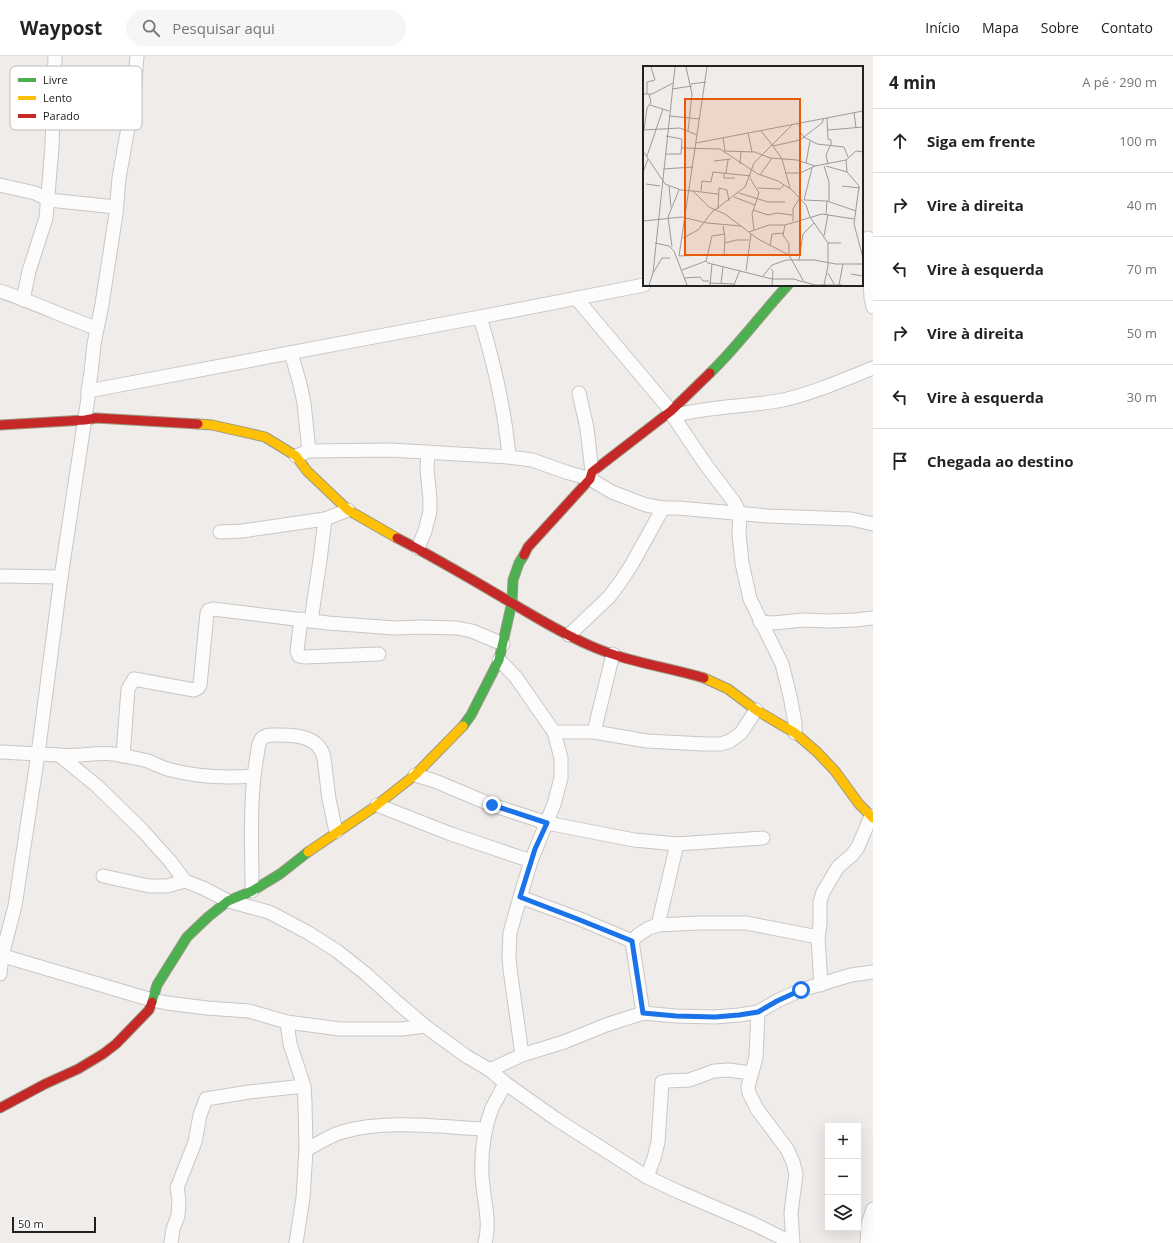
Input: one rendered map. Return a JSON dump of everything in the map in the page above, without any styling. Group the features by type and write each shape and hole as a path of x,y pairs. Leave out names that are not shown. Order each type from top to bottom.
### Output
{"street":[{"path":"55,56 55,66"},
{"path":"136,66 137,56"},
{"path":"23,300 29,271 46,218 53,130"},
{"path":"0,974 1,955 15,906 38,754 61,577 88,398 96,328 102,304 119,178 128,130"},
{"path":"0,185 35,193 48,200 116,207"},
{"path":"868,238 871,298 873,307"},
{"path":"88,391 643,285"},
{"path":"0,1108 103,1054 116,1044 149,1010 157,985 187,937 208,917 228,901 252,891 280,874 336,832 377,805 415,775 471,715 499,660 512,602 514,580 518,564 528,547 591,475 672,413 729,355 766,309 787,286"},
{"path":"0,291 96,328"},
{"path":"576,298 672,413 706,465 734,502 740,513 739,534 742,564 750,599 782,664 796,733"},
{"path":"480,317 490,348 498,384 509,457"},
{"path":"291,353 304,403 309,450"},
{"path":"672,413 749,405 784,399 827,387 873,368"},
{"path":"578,393 587,428 591,475"},
{"path":"0,425 96,418 212,425 265,437 296,456 307,470 348,510 418,548 554,628 591,646 613,654 650,665 704,678 728,689 756,710 796,733 817,752 859,804 872,817 858,847 852,855 838,867 823,892 820,902 820,924 818,937 821,985"},
{"path":"296,456 309,450 390,450 509,457 532,460 566,472 591,475 612,492 646,505 663,508 768,516 851,519 873,524"},
{"path":"418,548 425,531 430,512 427,469 428,452"},
{"path":"570,635 609,597 621,581 663,508"},
{"path":"220,532 242,531 325,519 348,510"},
{"path":"325,519 320,560 297,652 299,656 304,657 379,654"},
{"path":"0,576 61,577"},
{"path":"123,756 128,689 134,679 194,690 198,688 200,685 207,613 213,608 328,623 394,628 457,628 472,631 503,644"},
{"path":"760,622 774,623 803,620 830,621 873,618"},
{"path":"594,732 613,654"},
{"path":"499,660 515,676 554,732 561,758 561,778 554,804 531,861 510,933 509,956 522,1055"},
{"path":"554,732 594,732 647,741 721,744 730,741 741,733 756,710"},
{"path":"252,891 251,828 253,776 260,743 263,737 269,735 295,735 306,738 315,743 323,751 329,799 336,832"},
{"path":"0,752 70,756 112,754 146,761 170,770 188,774 236,777 253,776"},
{"path":"59,755 97,786 170,861 185,881 203,888 228,901 268,912 307,932 337,951 366,974 424,1026 466,1056 490,1070 505,1083 556,1119 647,1177 793,1243 791,1213 796,1174 794,1162 787,1148 752,1101 748,1087 756,1057 758,1012"},
{"path":"415,775 435,781 492,805 547,823 634,840 677,844 763,838"},
{"path":"377,805 451,834 531,861"},
{"path":"658,925 677,844"},
{"path":"103,876 149,886 167,886 185,881"},
{"path":"520,897 587,922 632,941"},
{"path":"632,941 648,928 658,925 746,923 818,937"},
{"path":"632,941 643,1013"},
{"path":"1,955 152,1000 168,1003 249,1012 287,1022 340,1030 402,1029 424,1026"},
{"path":"490,1070 522,1055 564,1042 606,1025 643,1013 715,1017 758,1012 801,990 851,975 873,972"},
{"path":"287,1022 290,1044 304,1086 306,1150 296,1243"},
{"path":"647,1177 658,1142 662,1082 689,1080 714,1071 728,1070 752,1073"},
{"path":"485,1243 488,1230 482,1176 482,1159 486,1129 493,1107 505,1083"},
{"path":"171,1243 173,1229 178,1216 179,1200 177,1188 195,1142 200,1115 206,1099 249,1092 304,1086"},
{"path":"306,1150 340,1132 358,1128 385,1125 486,1129"},
{"path":"867,1243 868,1224 873,1209"}],"traffic: fast":[{"path":"710,373 787,286"},
{"path":"463,726 471,715 499,660 512,602 513,580 519,563 524,555"},
{"path":"152,1002 157,985 187,937 228,901 252,891 280,874 308,852"}],"traffic: slow":[{"path":"198,424 212,425 265,437 296,456 307,471 348,510 397,538"},
{"path":"704,678 728,689 756,710 795,733 817,752 835,771 859,804 873,818"},
{"path":"308,852 373,808 415,775 463,726"}],"traffic: jam":[{"path":"524,555 528,547 590,479 592,472 671,411 710,373"},
{"path":"0,425 96,418 198,424"},
{"path":"397,538 449,566 568,635 591,646 605,652 633,660 704,678"},
{"path":"0,1108 45,1084 78,1069 103,1054 116,1044 149,1010 152,1002"}],"route":[{"path":"492,805 547,823 535,849 520,897 632,941 643,1013 715,1017 739,1015 758,1012 801,990"}]}
